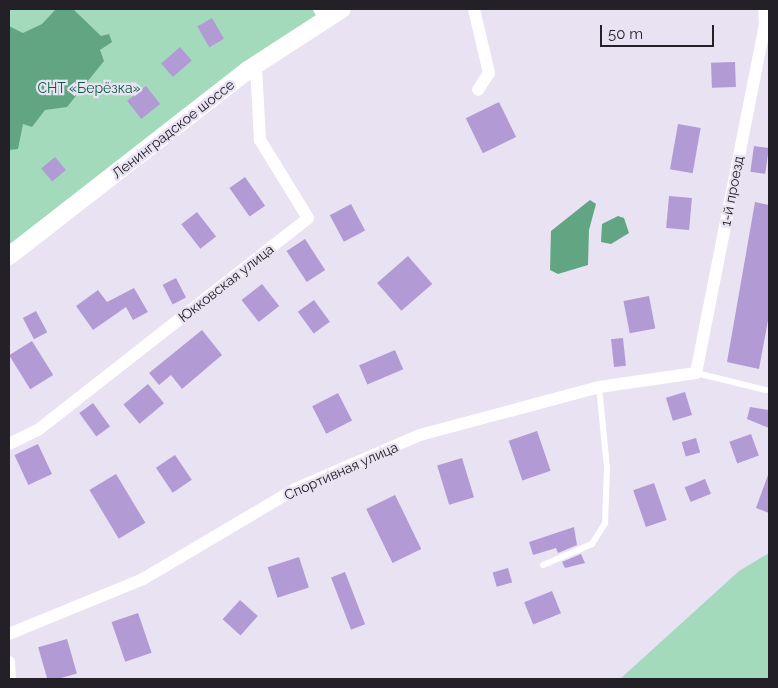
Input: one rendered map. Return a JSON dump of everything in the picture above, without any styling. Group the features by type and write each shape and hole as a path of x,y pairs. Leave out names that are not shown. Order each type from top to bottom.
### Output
{"main road":[{"name":"Ленинградское шоссе","path":"9,256 322,13 342,9"}],"street":[{"path":"474,9 488,73 478,90"},
{"name":"1-й проезд","path":"696,372 765,26 764,9"},
{"name":"Юкковская улица","path":"9,444 38,430 308,218 260,140 256,65"},
{"name":"Спортивная улица","path":"9,634 143,579 295,489 420,435 599,388 696,372"},
{"path":"9,662 10,679"}],"lane":[{"path":"696,372 766,390"},
{"path":"543,565 592,544 605,523 607,468 599,388"}],"green space":[{"name":"СНТ «Берёзка»","path":"9,9 326,9 9,245"},
{"path":"769,553 769,679 620,679 739,571"}],"shaded area":[{"path":"56,9 73,9 101,36 109,34 112,42 100,50 104,61 67,107 45,110 32,127 23,124 18,149 9,150 9,26 23,33 42,24"},
{"path":"590,200 596,204 589,230 588,265 558,274 550,270 551,231"},
{"path":"618,216 624,218 629,233 611,244 601,242 602,224"}],"building":[{"path":"212,18 224,39 209,47 197,26"},
{"path":"180,47 192,61 173,77 161,63"},
{"path":"735,62 736,87 712,88 711,63"},
{"path":"146,86 160,104 141,119 127,101"},
{"path":"499,102 516,137 483,153 466,118"},
{"path":"678,124 701,128 693,173 670,169"},
{"path":"754,146 769,148 765,174 750,172"},
{"path":"55,157 66,170 52,182 41,169"},
{"path":"245,177 265,206 250,217 229,188"},
{"path":"669,196 692,198 689,230 666,228"},
{"path":"755,202 769,205 769,315 759,369 727,362"},
{"path":"351,204 365,230 344,242 330,215"},
{"path":"197,212 216,236 200,249 181,224"},
{"path":"305,239 325,270 307,282 287,251"},
{"path":"408,256 432,284 401,311 377,283"},
{"path":"176,278 186,298 173,304 163,285"},
{"path":"262,284 279,306 259,322 242,300"},
{"path":"134,288 148,312 133,320 126,307 93,330 76,306 98,290 107,302"},
{"path":"649,296 655,328 630,333 623,301"},
{"path":"314,300 330,322 314,334 298,312"},
{"path":"36,311 47,332 34,339 23,318"},
{"path":"202,330 222,355 182,389 171,375 159,385 149,373"},
{"path":"623,338 626,366 614,367 611,339"},
{"path":"32,341 53,375 30,389 9,355"},
{"path":"395,350 403,369 367,385 359,365"},
{"path":"148,384 164,403 140,424 123,405"},
{"path":"685,392 692,415 673,421 666,398"},
{"path":"338,393 352,421 326,434 312,406"},
{"path":"93,403 110,426 96,436 79,413"},
{"path":"750,407 769,410 769,428 747,419"},
{"path":"537,431 551,471 522,480 509,441"},
{"path":"751,434 759,456 737,463 729,442"},
{"path":"696,438 700,452 686,457 682,442"},
{"path":"38,444 52,474 28,485 14,455"},
{"path":"175,455 192,480 173,493 156,468"},
{"path":"462,458 474,497 449,505 437,466"},
{"path":"116,474 145,523 119,539 89,490"},
{"path":"769,476 769,513 756,508"},
{"path":"705,479 711,494 691,502 685,487"},
{"path":"654,483 667,520 646,527 633,490"},
{"path":"395,495 421,549 393,563 366,509"},
{"path":"574,527 577,545 558,553 556,548 533,555 529,542"},
{"path":"581,554 585,563 565,568 562,562"},
{"path":"299,557 309,587 278,598 268,567"},
{"path":"508,568 512,582 497,587 493,572"},
{"path":"345,572 365,624 351,630 331,577"},
{"path":"552,591 561,613 533,624 524,602"},
{"path":"240,600 258,616 240,635 223,619"},
{"path":"138,613 152,653 125,662 112,622"},
{"path":"67,639 77,674 58,679 47,679 38,647"}]}
